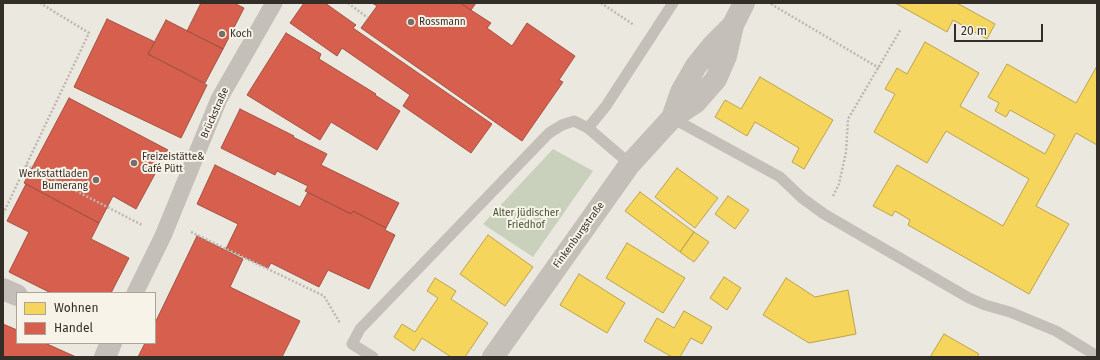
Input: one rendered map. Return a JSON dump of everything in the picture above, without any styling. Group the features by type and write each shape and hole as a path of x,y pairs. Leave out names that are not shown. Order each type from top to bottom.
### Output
{"street":[{"name":"Brückstraße","path":"136,292 166,229 219,99 274,3"},
{"name":"Finkenburgstraße","path":"493,357 630,164 672,118 696,102 716,79 726,56 733,25 744,3"},
{"path":"3,289 16,295"},
{"path":"105,357 111,344"}],"lane":[{"path":"588,128 606,106 673,3"},
{"path":"672,118 780,177 802,198 824,214 969,298 985,305 1010,312 1056,331 1097,356"},
{"path":"373,357 352,344 360,329 549,133 562,125 574,121 588,128 630,164"}],"path":[{"path":"3,214 89,33 40,3"},
{"path":"348,3 368,18"},
{"path":"770,3 879,68"},
{"path":"824,214 839,184 846,152 848,119 901,30"},
{"path":"26,165 166,229 324,296 352,344"}],"green space":[{"name":"Alter jüdischer Friedhof","path":"553,149 593,171 533,257 483,224"}],"building: Wohnen":[{"path":"895,3 957,3 995,24 987,39 953,20 947,32"},
{"path":"925,42 979,73 960,106 1045,154 1055,135 1010,110 1006,117 995,111 999,103 988,97 1007,64 1076,103 1097,66 1097,145 1076,133 1036,206 1069,224 1029,294 908,225 910,220 895,211 892,216 873,206 897,165 1003,226 1029,179 946,131 927,163 874,132 895,94 885,89 897,68 907,74"},
{"path":"760,77 833,120 804,169 792,162 799,148 755,122 747,136 715,117 725,100 741,109"},
{"path":"677,168 718,198 695,228 655,197"},
{"path":"640,192 694,232 680,252 625,211"},
{"path":"728,196 749,210 735,229 715,214"},
{"path":"694,232 709,242 694,262 680,252"},
{"path":"488,235 533,267 505,306 460,274"},
{"path":"627,243 685,278 663,313 606,278"},
{"path":"579,274 625,303 607,333 560,305"},
{"path":"724,277 741,288 727,310 710,298"},
{"path":"435,278 456,291 451,299 488,323 465,357 451,357 422,338 414,351 394,337 402,324 415,332 438,298 427,291"},
{"path":"786,278 815,297 848,290 856,334 809,343 763,315"},
{"path":"684,311 712,327 702,344 691,338 680,357 672,357 644,341 657,318 674,328"},
{"path":"944,334 979,354 977,357 930,357"}],"building: Handel":[{"path":"201,3 234,3 244,8 223,49 187,31"},
{"path":"304,3 325,3 356,25 353,28 492,124 471,153 403,106 410,95 342,48 337,56 290,23"},
{"path":"372,3 460,3 491,23 487,28 512,46 527,23 575,56 559,80 563,82 522,141 361,28 377,6"},
{"path":"460,3 476,3 471,10"},
{"path":"107,19 155,42 148,54 207,85 181,138 74,87"},
{"path":"166,20 223,49 205,83 148,54"},
{"path":"286,33 321,54 319,59 376,94 375,95 400,111 377,150 331,122 320,140 247,95"},
{"path":"69,98 168,150 136,209 113,196 99,223 24,183"},
{"path":"240,109 327,154 321,165 399,203 386,228 353,211 351,214 305,191 308,186 277,171 275,175 221,148"},
{"path":"215,165 300,207 308,192 351,214 353,211 386,228 385,230 395,235 369,289 328,270 319,287 271,263 268,268 226,249 238,224 197,204"},
{"path":"26,184 99,223 91,239 129,258 112,292 49,292 9,272 29,232 7,221"},
{"path":"197,236 243,259 230,287 300,321 282,357 138,357 144,344 156,344 156,321"},
{"path":"3,324 16,330 16,344 47,344 76,357 3,357"}],"place":[{"name":"Rossmann","path":"411,22"},
{"name":"Koch","path":"222,34"},
{"name":"Freizeistätte& Café Pütt","path":"134,163"},
{"name":"Werkstattladen Bumerang","path":"96,180"}]}
